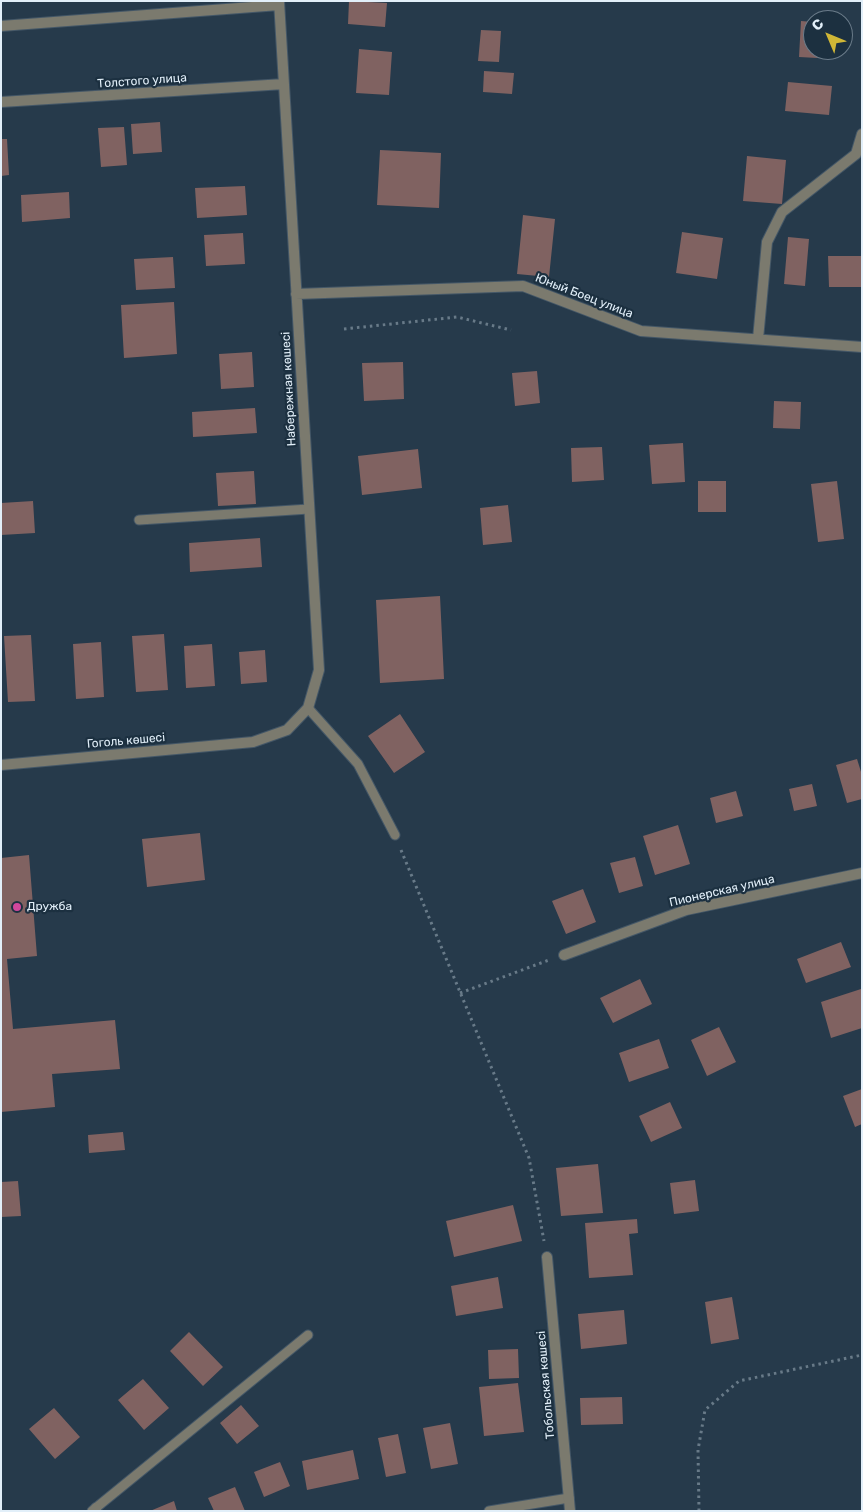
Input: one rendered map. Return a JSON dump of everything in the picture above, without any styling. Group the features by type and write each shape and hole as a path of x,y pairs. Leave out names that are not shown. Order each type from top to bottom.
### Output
{"street":[{"path":"1,26 279,3"},
{"name":"Набережная көшесі","path":"253,742 287,730 308,708 318,670 279,3"},
{"name":"Толстого улица","path":"1,102 284,84"},
{"path":"758,339 767,242 782,212 856,154 862,134"},
{"name":"Юный Боец улица","path":"296,294 524,286 641,330 862,347"},
{"name":"Гоголь көшесі","path":"1,765 253,742"},
{"name":"Пионерская улица","path":"564,955 686,910 862,873"},
{"name":"Тобольская көшесі","path":"547,1257 570,1511"}],"lane":[{"path":"139,520 309,509"},
{"path":"308,708 358,764 395,835"},
{"path":"95,1510 308,1334"},
{"path":"489,1511 569,1498"}],"path":[{"path":"344,329 457,317 511,330"},
{"path":"395,835 529,1158 547,1257"},
{"path":"460,993 564,955"},
{"path":"699,1511 698,1450 705,1410 739,1381 862,1355"}],"building":[{"path":"349,1 387,3 385,27 348,24"},
{"path":"801,21 803,21 803,57 799,57"},
{"path":"481,30 501,31 499,62 478,61"},
{"path":"359,49 392,52 389,95 356,93"},
{"path":"484,71 514,73 512,94 483,92"},
{"path":"788,82 832,86 829,115 785,111"},
{"path":"160,122 162,152 133,154 131,124"},
{"path":"124,127 127,165 101,167 98,128"},
{"path":"1,139 7,139 9,175 1,176"},
{"path":"380,150 441,153 439,208 377,205"},
{"path":"747,156 786,160 782,204 743,201"},
{"path":"245,186 247,215 197,218 195,188"},
{"path":"69,192 70,218 22,222 21,195"},
{"path":"523,215 555,219 549,277 517,274"},
{"path":"682,232 723,238 717,279 676,273"},
{"path":"243,233 245,264 206,266 204,235"},
{"path":"788,237 809,239 805,286 784,284"},
{"path":"828,256 862,256 862,287 829,287"},
{"path":"173,257 175,288 136,290 134,259"},
{"path":"174,302 177,354 124,358 121,305"},
{"path":"252,352 254,387 221,389 219,354"},
{"path":"403,362 404,399 364,401 362,363"},
{"path":"537,371 540,403 515,406 512,373"},
{"path":"774,401 801,402 800,429 773,428"},
{"path":"255,408 257,433 193,437 192,412"},
{"path":"683,443 685,482 652,484 649,445"},
{"path":"602,447 604,480 572,482 571,448"},
{"path":"418,449 422,488 362,495 358,456"},
{"path":"254,471 256,504 218,506 216,473"},
{"path":"698,481 726,481 726,512 698,512"},
{"path":"837,481 844,539 818,542 811,484"},
{"path":"33,501 35,533 1,535 1,503"},
{"path":"508,505 512,542 483,545 480,508"},
{"path":"260,538 262,567 190,572 189,543"},
{"path":"440,596 444,679 380,683 376,600"},
{"path":"164,634 168,690 136,692 132,636"},
{"path":"31,635 35,701 8,702 4,636"},
{"path":"101,642 104,697 76,699 73,644"},
{"path":"212,644 215,686 186,688 184,646"},
{"path":"265,650 267,682 241,684 239,652"},
{"path":"400,714 425,752 394,773 368,736"},
{"path":"857,759 862,775 862,799 847,803 836,765"},
{"path":"812,784 817,806 794,811 789,789"},
{"path":"736,791 743,816 716,823 710,798"},
{"path":"678,825 690,864 655,875 643,836"},
{"path":"200,833 205,880 147,887 142,839"},
{"path":"29,855 37,956 7,959 13,1029 115,1020 120,1069 52,1074 55,1107 1,1112 1,858"},
{"path":"635,857 643,886 619,893 610,863"},
{"path":"583,889 596,922 566,934 552,901"},
{"path":"841,942 851,967 806,983 797,959"},
{"path":"640,979 652,1004 613,1023 600,998"},
{"path":"861,989 862,1028 831,1038 821,1002"},
{"path":"719,1027 736,1062 707,1076 691,1040"},
{"path":"659,1039 669,1068 629,1082 619,1053"},
{"path":"862,1089 862,1124 855,1127 843,1096"},
{"path":"670,1102 682,1128 651,1142 639,1116"},
{"path":"123,1132 125,1150 89,1153 88,1135"},
{"path":"598,1164 603,1213 561,1216 556,1168"},
{"path":"695,1180 699,1211 674,1214 670,1183"},
{"path":"18,1181 21,1216 1,1217 1,1182"},
{"path":"513,1205 522,1241 454,1257 446,1221"},
{"path":"637,1219 638,1233 629,1234 633,1275 589,1278 585,1223"},
{"path":"498,1277 503,1308 456,1316 451,1286"},
{"path":"732,1297 739,1339 711,1344 705,1302"},
{"path":"624,1310 627,1344 581,1349 578,1314"},
{"path":"189,1332 223,1367 203,1386 170,1351"},
{"path":"518,1349 519,1378 489,1379 488,1350"},
{"path":"143,1379 169,1408 144,1430 118,1400"},
{"path":"518,1383 524,1432 484,1436 479,1387"},
{"path":"622,1397 623,1424 581,1425 580,1398"},
{"path":"241,1405 259,1426 237,1444 220,1423"},
{"path":"54,1408 80,1437 55,1459 29,1429"},
{"path":"450,1423 458,1464 431,1469 423,1428"},
{"path":"398,1434 406,1473 386,1477 378,1438"},
{"path":"353,1450 359,1479 307,1490 302,1461"},
{"path":"280,1462 290,1486 264,1497 254,1472"},
{"path":"235,1487 245,1511 214,1511 208,1498"},
{"path":"174,1501 177,1511 150,1511"}],"place":[{"name":"Дружба","path":"17,907"}]}
